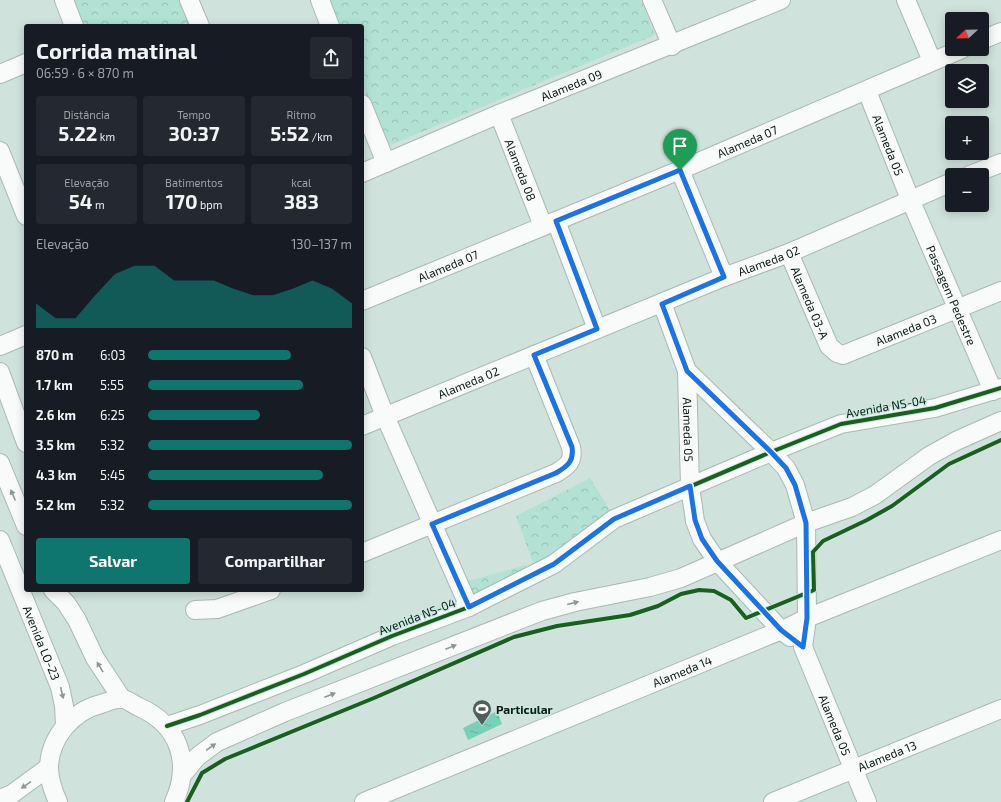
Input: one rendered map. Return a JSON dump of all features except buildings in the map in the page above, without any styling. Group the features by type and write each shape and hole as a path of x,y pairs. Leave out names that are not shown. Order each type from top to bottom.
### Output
{"street":[{"path":"64,0 73,24"},
{"path":"189,0 199,24"},
{"path":"320,0 329,24"},
{"path":"652,0 672,46"},
{"name":"Alameda 09","path":"364,172 499,114 672,46 781,0"},
{"path":"906,0 932,61 945,56"},
{"path":"989,37 1001,32"},
{"name":"Alameda 07","path":"364,301 867,91 932,61"},
{"path":"0,74 24,64"},
{"name":"Alameda 05","path":"867,91 910,199"},
{"path":"364,109 386,163"},
{"name":"Alameda 08","path":"499,114 550,224"},
{"path":"0,152 24,211"},
{"path":"987,168 1001,162"},
{"path":"680,170 724,277"},
{"name":"Alameda 02","path":"364,425 597,329 662,304 724,277 789,253 945,185"},
{"name":"Passagem Pedestre","path":"910,199 959,309 997,389"},
{"path":"550,224 597,329"},
{"name":"Alameda 03-A","path":"789,253 829,346 837,353 843,355 856,351"},
{"name":"Alameda 03","path":"856,351 1001,291"},
{"path":"662,304 687,371"},
{"path":"0,346 24,336"},
{"path":"364,552 556,473 571,462 573,456 572,447 534,355"},
{"path":"364,362 385,416 469,607"},
{"name":"Alameda 05","path":"687,371 771,452 786,468 795,485 806,523 807,618 803,647 867,802"},
{"name":"Alameda 05","path":"687,371 690,486 695,520 702,539 717,561 781,630 803,647"},
{"path":"0,372 24,438"},
{"name":"Avenida NS-04","path":"167,726 267,689 392,636 469,607 554,564 614,519 771,452 841,424 935,408 997,389"},
{"path":"183,774 197,757 217,742 285,712 520,619 575,602 650,587 681,578 806,523 852,507 875,495 929,456 956,441 1001,421"},
{"path":"0,463 24,517"},
{"name":"Avenida LO-23","path":"0,540 6,568 60,687 64,706 65,725"},
{"name":"Alameda 14","path":"364,802 807,618 1001,540"},
{"path":"55,592 66,603 73,614 95,658 122,699 152,713 167,726 176,740 181,756 183,774 180,790 174,802"},
{"path":"195,610 217,609 266,592"},
{"path":"58,802 51,786 49,767 54,744 65,725 79,713 96,705 122,699"},
{"name":"Alameda 13","path":"774,802 1001,708"},
{"path":"0,799 27,784 49,767"}],"green space":[{"path":"74,0 181,0 190,24 84,24"},
{"path":"327,0 641,0 655,35 388,146 364,89 364,24 337,24"},
{"path":"590,478 613,515 548,563 534,566 516,516"},
{"path":"526,565 527,574 473,600 464,582"}],"water":[{"name":"Particular","path":"497,711 502,724 468,740 463,728"}],"cycle path":[{"path":"167,726 200,715 304,674 392,636 469,607 554,564 614,519 771,452 841,424 935,408 1001,388"},
{"path":"187,802 202,773 225,759 374,698 514,637 557,626 630,615 658,606 681,594 699,590 714,591 731,600 746,618 814,590 813,552 823,541 892,506 949,464 1001,440"}],"place":[{"name":"Particular","path":"482,726"}],"route":[{"path":"680,170 724,277 662,304 687,371 771,452 786,468 795,485 806,523 807,618 803,647 781,630 717,561 702,539 695,520 690,486 614,519 554,564 469,607 432,524 556,473 565,468 571,462 573,456 572,447 534,355 597,329 556,221 680,170"}]}
